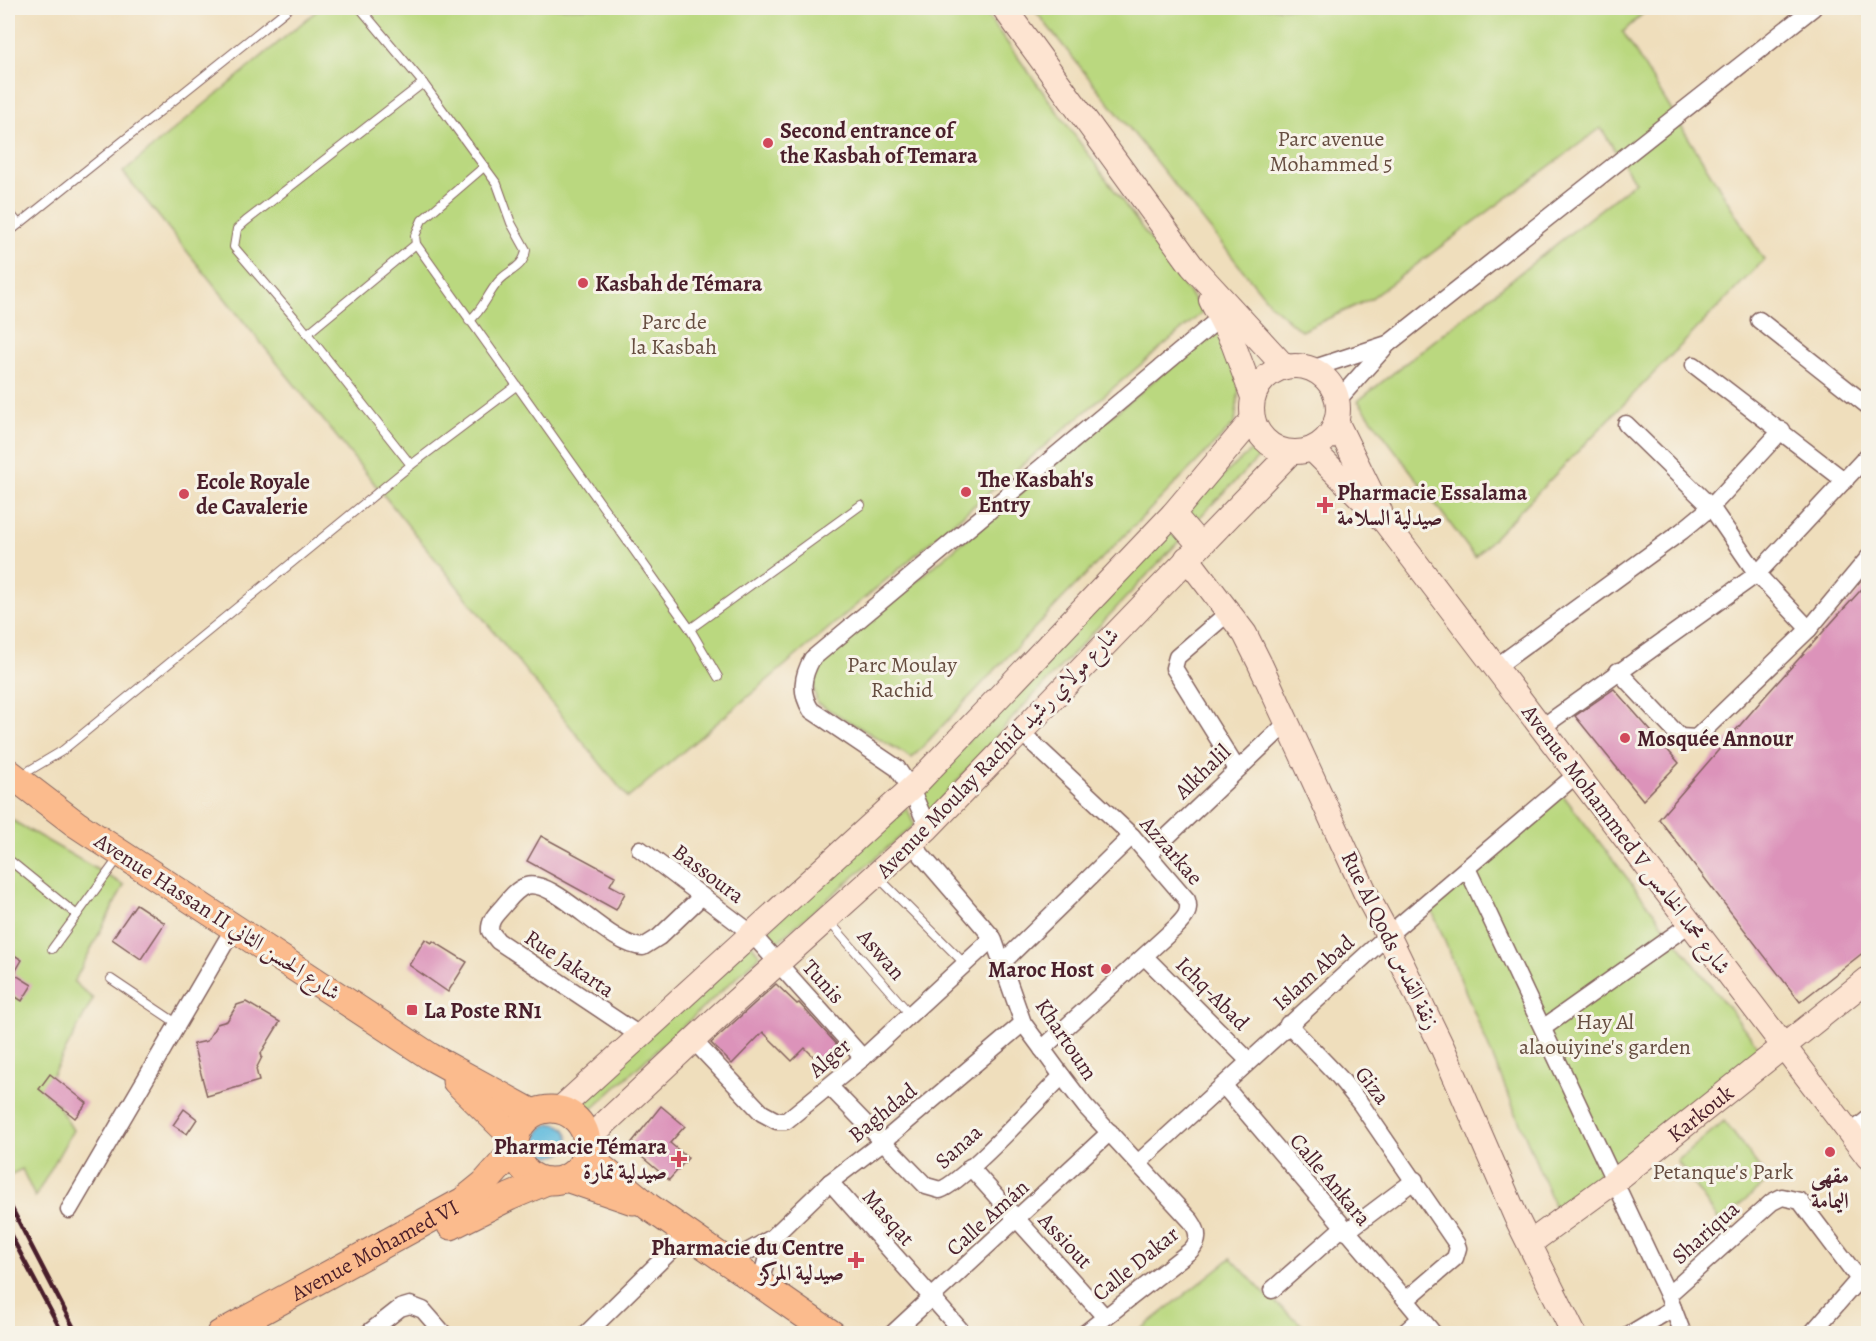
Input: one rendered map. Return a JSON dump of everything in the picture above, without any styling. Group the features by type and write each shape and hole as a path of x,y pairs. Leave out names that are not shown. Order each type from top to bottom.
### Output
{"main road":[{"path":"1004,8 1192,266 1221,317 1253,408 1256,429 1271,445 1301,450 1385,522"},
{"path":"1192,266 1285,367"},
{"path":"1253,408 1264,378 1285,367 1311,369 1323,376 1332,388 1337,411 1385,522"},
{"name":"Avenue Moulay Rachid شارع مولاي رشيد","path":"560,1109 911,789 1173,514 1253,408"},
{"path":"1301,450 1331,433 1337,411"},
{"name":"Avenue Moulay Rachid شارع مولاي رشيد","path":"587,1147 693,1040 920,836 1193,551 1301,450"},
{"name":"Rue Al Qods زنقة القدس","path":"1173,514 1229,612 1245,634 1288,722 1366,894 1389,935 1570,1332"},
{"name":"Avenue Mohammed V شارع محمد الخامس","path":"1385,522 1785,1046 1860,1126 1869,1157"},
{"name":"Avenue Hassan II شارع الحسن الثاني","path":"11,776 48,804 431,1057 533,1113"},
{"name":"Karkouk","path":"1530,1243 1615,1181 1869,980"},
{"name":"Avenue Hassan II شارع الحسن الثاني","path":"431,1057 515,1144"},
{"path":"649,1207 525,1171 515,1144 525,1120 541,1110 560,1109 578,1120 587,1147 649,1207 760,1284 822,1331"},
{"name":"Avenue Mohamed VI","path":"220,1334 463,1201 484,1184 515,1144"},
{"path":"556,1180 575,1172 587,1147"},
{"name":"Avenue Mohamed VI","path":"242,1334 500,1201 556,1180"}],"street":[{"path":"1337,411 1388,344 1814,8"},
{"name":"Khartoum","path":"1191,1221 1062,1076 1023,1023 993,938 920,836 911,789 897,768 812,710 804,699 802,686 804,672 812,658 1221,317"},
{"path":"1759,320 1869,406"},
{"path":"1311,369 1388,344"},
{"path":"1694,365 1782,430 1845,481"},
{"path":"1626,424 1711,507 1757,574 1809,628"},
{"path":"1496,667 1631,569 1711,507 1782,430"},
{"path":"1541,728 1707,612 1757,574 1869,455"},
{"path":"1618,672 1680,737 1691,739 1701,735 1809,628 1869,558"},
{"path":"1229,612 1177,657 1174,668 1237,769"},
{"name":"Alkhalil","path":"1149,854 1288,722"},
{"name":"Azzarkae","path":"1021,732 1132,836 1187,900 1189,909 1176,927 1145,957 1042,1049"},
{"name":"Islam Abad","path":"1138,1163 1224,1086 1288,1024 1577,774"},
{"path":"1002,963 1132,836"},
{"name":"Bassoura","path":"640,849 751,933"},
{"path":"1467,868 1615,1181 1671,1302 1683,1334"},
{"name":"Rue Jakarta","path":"639,1035 498,942 490,931 491,920 515,893 525,886 534,885 550,890 620,938 643,947 658,937 701,897"},
{"path":"1543,1028 1691,924"},
{"path":"69,1210 235,926"},
{"name":"Tunis","path":"751,933 863,1058"},
{"name":"Alger","path":"693,1040 762,1113 777,1121 794,1117 863,1058 909,1013 993,938"},
{"name":"Ichq-Abad","path":"1145,957 1249,1061"},
{"name":"Baghdad","path":"729,1262 772,1238 830,1182 884,1141 1023,1023"},
{"name":"Giza","path":"1288,1024 1339,1077 1415,1180 1458,1248 1455,1258 1406,1300"},
{"name":"Sanaa","path":"830,1087 930,1188 944,1188 970,1167 1062,1076"},
{"name":"Calle Ankara","path":"1224,1086 1434,1334"},
{"name":"Calle Amán","path":"894,1333 1110,1132"},
{"name":"Assiout","path":"970,1167 1105,1317"},
{"path":"1272,1290 1344,1230 1415,1180"},
{"name":"Masqat","path":"830,1182 964,1334"},
{"name":"Shariqua","path":"1671,1302 1772,1202 1782,1197 1800,1201 1864,1285"},
{"name":"Calle Dakar","path":"1084,1334 1195,1247 1198,1232 1191,1221"},
{"path":"586,1334 688,1234"},
{"path":"760,1284 772,1238"},
{"path":"1811,1334 1864,1285"},
{"path":"1630,1334 1671,1302"},
{"path":"367,1334 400,1308 410,1305 423,1310 444,1334"},
{"path":"1403,1334 1421,1318"}],"lane":[{"path":"8,233 289,8"},
{"path":"360,8 423,83 497,184 511,223 526,250 521,264 500,279 478,314 469,321"},
{"path":"411,465 307,334 234,247 237,230 423,83"},
{"path":"484,166 422,220 415,236 416,244 690,629 718,677"},
{"path":"8,211 19,224"},
{"path":"307,334 416,244"},
{"path":"11,776 62,751 411,465 516,386"},
{"path":"690,629 861,505"},
{"path":"52,949 122,853"},
{"path":"8,859 77,915"},
{"path":"876,875 964,963"},
{"name":"Aswan","path":"828,919 909,1013"},
{"path":"111,979 178,1024"}],"green space":[{"name":"Parc de la Kasbah","path":"320,8 982,8 1203,312 628,798 123,172"},
{"name":"Parc avenue Mohammed 5","path":"1033,8 1649,8 1623,32 1764,260 1475,557 1358,401 1635,182 1601,128 1370,299 1301,331 1270,304"},
{"name":"Parc Moulay Rachid","path":"1217,327 1241,372 1235,423 1063,598 912,758 817,703 810,671"},
{"path":"1255,447 1261,455 1192,525 1185,510"},
{"path":"1173,524 1183,537 1016,714 927,815 920,791"},
{"name":"Hay Al alaouiyine's garden","path":"1562,794 1761,1050 1660,1135 1556,1210 1431,908"},
{"path":"907,808 914,825 776,943 766,931"},
{"path":"8,818 124,885 74,982 93,999 46,1087 73,1130 35,1197 22,1169 10,1175 8,1169"},
{"path":"750,942 760,956 591,1110 580,1097"},
{"name":"Petanque's Park","path":"1724,1121 1769,1180 1720,1222 1677,1161"},
{"path":"1231,1258 1265,1294 1312,1333 1135,1334"}],"water":[{"path":"553,1124 565,1128 569,1140 565,1152 553,1156 541,1152 537,1140 541,1128"}],"building":[{"path":"1869,581 1869,948 1800,1002 1659,819"},
{"name":"Mosquée Annour","path":"1614,689 1679,763 1643,800 1575,716"},
{"path":"541,836 615,876 610,885 625,893 616,910 527,861"},
{"path":"136,904 165,923 141,959 112,939"},
{"path":"425,939 432,943 433,941 467,962 448,992 409,965"},
{"path":"8,951 22,960 14,974 32,985 22,1001 8,992"},
{"path":"776,984 797,1004 799,1003 840,1048 822,1065 805,1048 792,1061 763,1032 732,1064 711,1043"},
{"path":"246,1002 280,1022 261,1053 262,1057 256,1069 259,1081 207,1096 193,1044 207,1041 217,1024 227,1021 237,1005"},
{"path":"50,1074 87,1103 75,1118 39,1089"},
{"path":"661,1106 685,1126 670,1143 688,1158 669,1180 629,1146"},
{"path":"184,1109 197,1119 187,1134 173,1125"}],"railway":[{"path":"8,1201 77,1334"},
{"path":"8,1230 63,1334"}],"place":[{"name":"Second entrance of the Kasbah of Temara","path":"768,143"},
{"name":"Kasbah de Témara","path":"583,283"},
{"name":"The Kasbah's Entry","path":"966,492"},
{"name":"Ecole Royale de Cavalerie","path":"184,494"},
{"name":"Pharmacie Essalama صيدلية السلامة","path":"1325,505"},
{"name":"Mosquée Annour","path":"1625,738"},
{"name":"Maroc Host","path":"1106,969"},
{"name":"La Poste RN1","path":"412,1010"},
{"name":"مقهى اليمامة","path":"1830,1152"},
{"name":"Pharmacie Témara صيدلية تمارة","path":"679,1159"},
{"name":"Pharmacie du Centre صيدلية المركز","path":"856,1260"}]}
